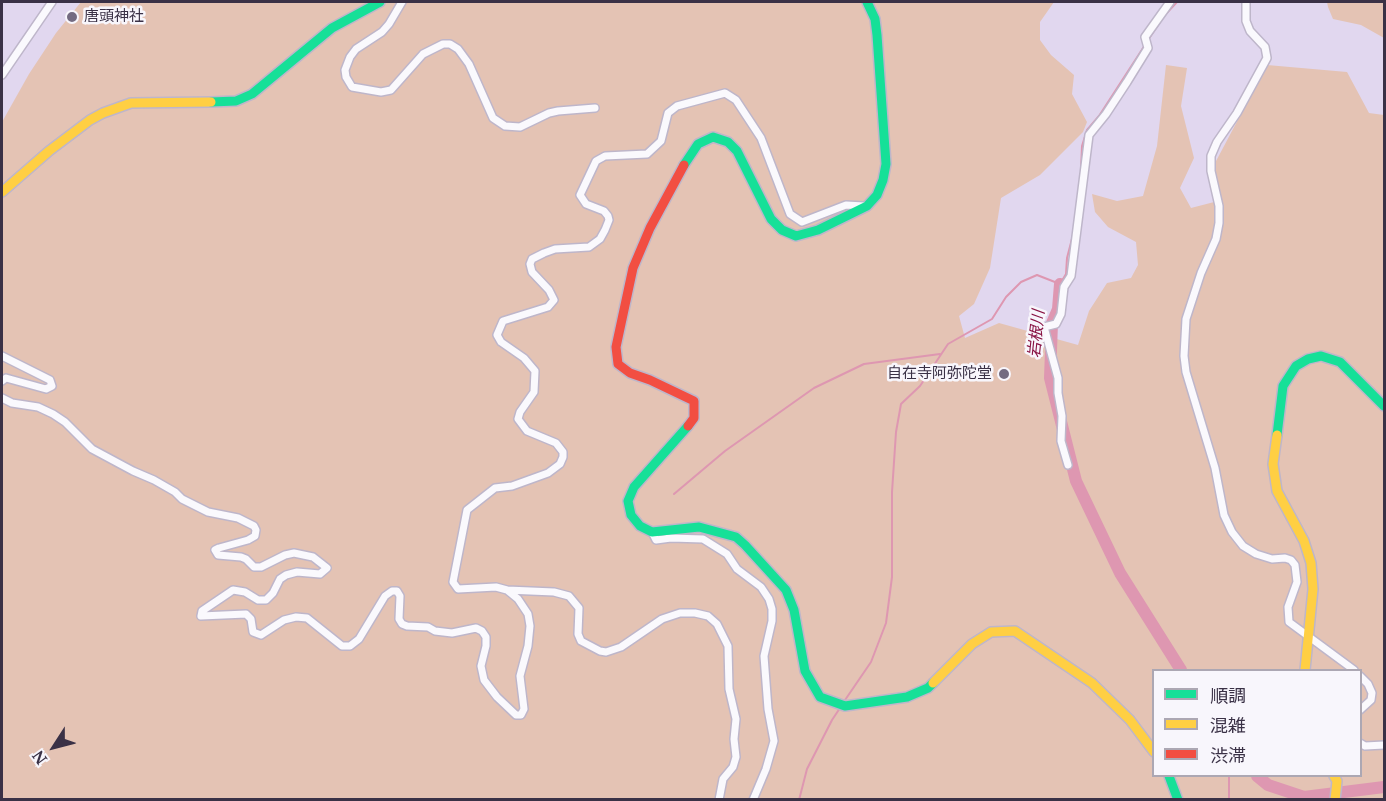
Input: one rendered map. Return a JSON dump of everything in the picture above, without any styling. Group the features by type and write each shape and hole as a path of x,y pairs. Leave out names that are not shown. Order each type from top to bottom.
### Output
{"street":[{"path":"2,75 50,4 42,2"},
{"path":"2,192 90,120 131,104 236,101 252,94 332,27 381,2"},
{"path":"402,2 382,32 356,49 350,57 345,70 352,87 381,92 392,90 423,54 443,44 450,44 458,49 469,64 493,118 505,126 520,128 549,113 595,108"},
{"path":"867,2 875,19 877,35 886,165 877,195 867,206 818,230 796,236 782,230 771,219 738,151 728,142 713,138 698,144 688,155 650,228 633,268 616,347 618,364 630,373 694,401 694,418 680,437 634,487 628,501 631,515 640,526 652,532 699,527 736,537 745,545 786,590 794,610 805,671 820,697 845,706 907,697 928,688 972,644 991,632 1015,631 1092,683 1130,720 1152,749"},
{"path":"1068,465 1061,441 1062,416 1058,378 1044,327 1056,324 1061,314 1064,287 1071,276 1083,192 1085,150 1089,135 1128,82 1148,48 1145,37 1170,2"},
{"path":"1246,2 1246,21 1250,31 1265,47 1266,62 1237,113 1216,142 1211,156 1211,171 1219,206 1219,223 1216,239 1201,273 1186,319 1184,356 1186,372 1215,468 1224,515 1232,532 1243,546 1256,554 1272,559 1291,560 1297,582 1287,615 1289,622 1353,669"},
{"path":"719,800 723,780 733,767 736,757 734,739 736,719 729,689 728,646 717,624 708,616 680,613 654,623 621,647 600,651 581,641 578,634 579,608 569,596 554,592 507,590 484,586 458,589 453,582 467,510 495,488 512,486 548,473 560,464 563,457 563,452 556,443 526,431 518,419 520,412 534,392 535,370 524,358 501,342 497,335 503,321 548,307 554,300 549,290 532,272 530,264 532,259 555,249 589,247 600,239 609,220 608,216 604,211 586,204 580,195 596,161 605,156 647,154 661,141 668,112 677,106 725,93 740,105 761,138 790,214 801,222 846,205 867,206"},
{"path":"2,356 50,380 52,386 46,389 6,378 2,381"},
{"path":"1305,669 1313,589 1311,563 1304,541 1277,491 1273,464 1283,386 1296,366 1308,359 1321,356 1340,362 1384,406"},
{"path":"2,398 12,403 38,407 54,414 92,449 154,480 175,492 182,499 208,512 238,518 254,526 255,536 215,550 218,555 241,557 254,567 261,567 294,553 313,557 327,568 320,574 297,572 286,575 280,579 273,593 266,600 258,600 245,592 233,590 202,611 201,616 246,614 251,619 253,632 261,635 284,620 296,617 307,618 342,646 350,646 359,639 384,596 392,591 398,591 400,596 399,619 402,624 428,627 435,632 452,633 476,628 482,631 486,637 481,666 484,680 516,716 520,715 524,709 520,676 528,646 530,626 528,614 518,599 507,590"},
{"path":"652,532 656,540 703,539 727,554 737,569 760,587 769,599 772,621 764,656 768,709 774,741 766,769 753,800"},
{"path":"1362,678 1372,693 1371,700 1362,708"},
{"path":"1362,744 1384,745"},
{"path":"1169,777 1178,800"},
{"path":"1335,777 1337,781 1335,800"}],"shaded area":[{"path":"81,2 1054,2 1040,22 1040,40 1051,55 1074,75 1072,94 1087,122 1083,132 1040,175 1001,198 990,268 974,304 959,316 965,338 999,323 1078,345 1089,311 1107,283 1131,278 1138,265 1136,242 1108,227 1095,212 1092,194 1117,201 1143,196 1157,146 1166,65 1187,68 1181,106 1194,158 1180,188 1191,208 1218,201 1215,163 1267,65 1347,72 1369,113 1384,115 1384,799 2,799 2,122 29,74 56,33"},
{"path":"1327,2 1384,2 1384,38 1361,25 1333,19"}],"waterway":[{"name":"岩根川","path":"1163,17 1177,2"},
{"name":"岩根川","path":"1148,40 1160,22"},
{"name":"岩根川","path":"1081,170 1082,146 1087,130 1099,116 1145,45"},
{"path":"843,703 871,662 886,623 892,577 892,492 896,432 901,404 920,386 948,344 992,319 1006,297 1021,282 1037,275 1060,284 1066,274 1067,258 1073,235"},
{"name":"岩根川","path":"1060,284 1058,309 1052,323 1050,378 1076,481 1120,573 1180,669"},
{"path":"674,494 725,451 814,388 864,364 940,354"},
{"path":"799,800 807,769 840,708"},
{"path":"1229,777 1229,800"},
{"name":"岩根川","path":"1258,777 1268,785 1304,797 1384,787"}],"traffic: fast":[{"path":"211,102 236,101 252,94 332,28 380,2"},
{"path":"684,165 698,144 713,137 728,142 737,151 771,219 782,230 796,236 818,230 867,206 877,195 886,164 877,35 875,19 867,2"},
{"path":"1277,435 1283,386 1296,366 1308,359 1321,356 1340,362 1384,406"},
{"path":"688,426 634,487 628,501 631,515 640,526 652,532 699,527 736,537 745,545 786,590 794,610 805,671 820,697 845,706 907,697 928,688 933,683"},
{"path":"1169,777 1178,800"}],"traffic: slow":[{"path":"2,192 49,151 103,113 131,103 211,102"},
{"path":"1277,435 1273,464 1277,491 1304,541 1311,563 1313,589 1305,669"},
{"path":"933,683 972,644 991,632 1015,631 1092,683 1130,720 1152,749"},
{"path":"1335,777 1337,781 1335,800"}],"traffic: jam":[{"path":"684,165 650,228 633,268 616,347 618,364 630,373 694,401 694,418 688,426"}],"place":[{"name":"唐頭神社","path":"72,17"},
{"name":"自在寺阿弥陀堂","path":"1004,374"}]}
